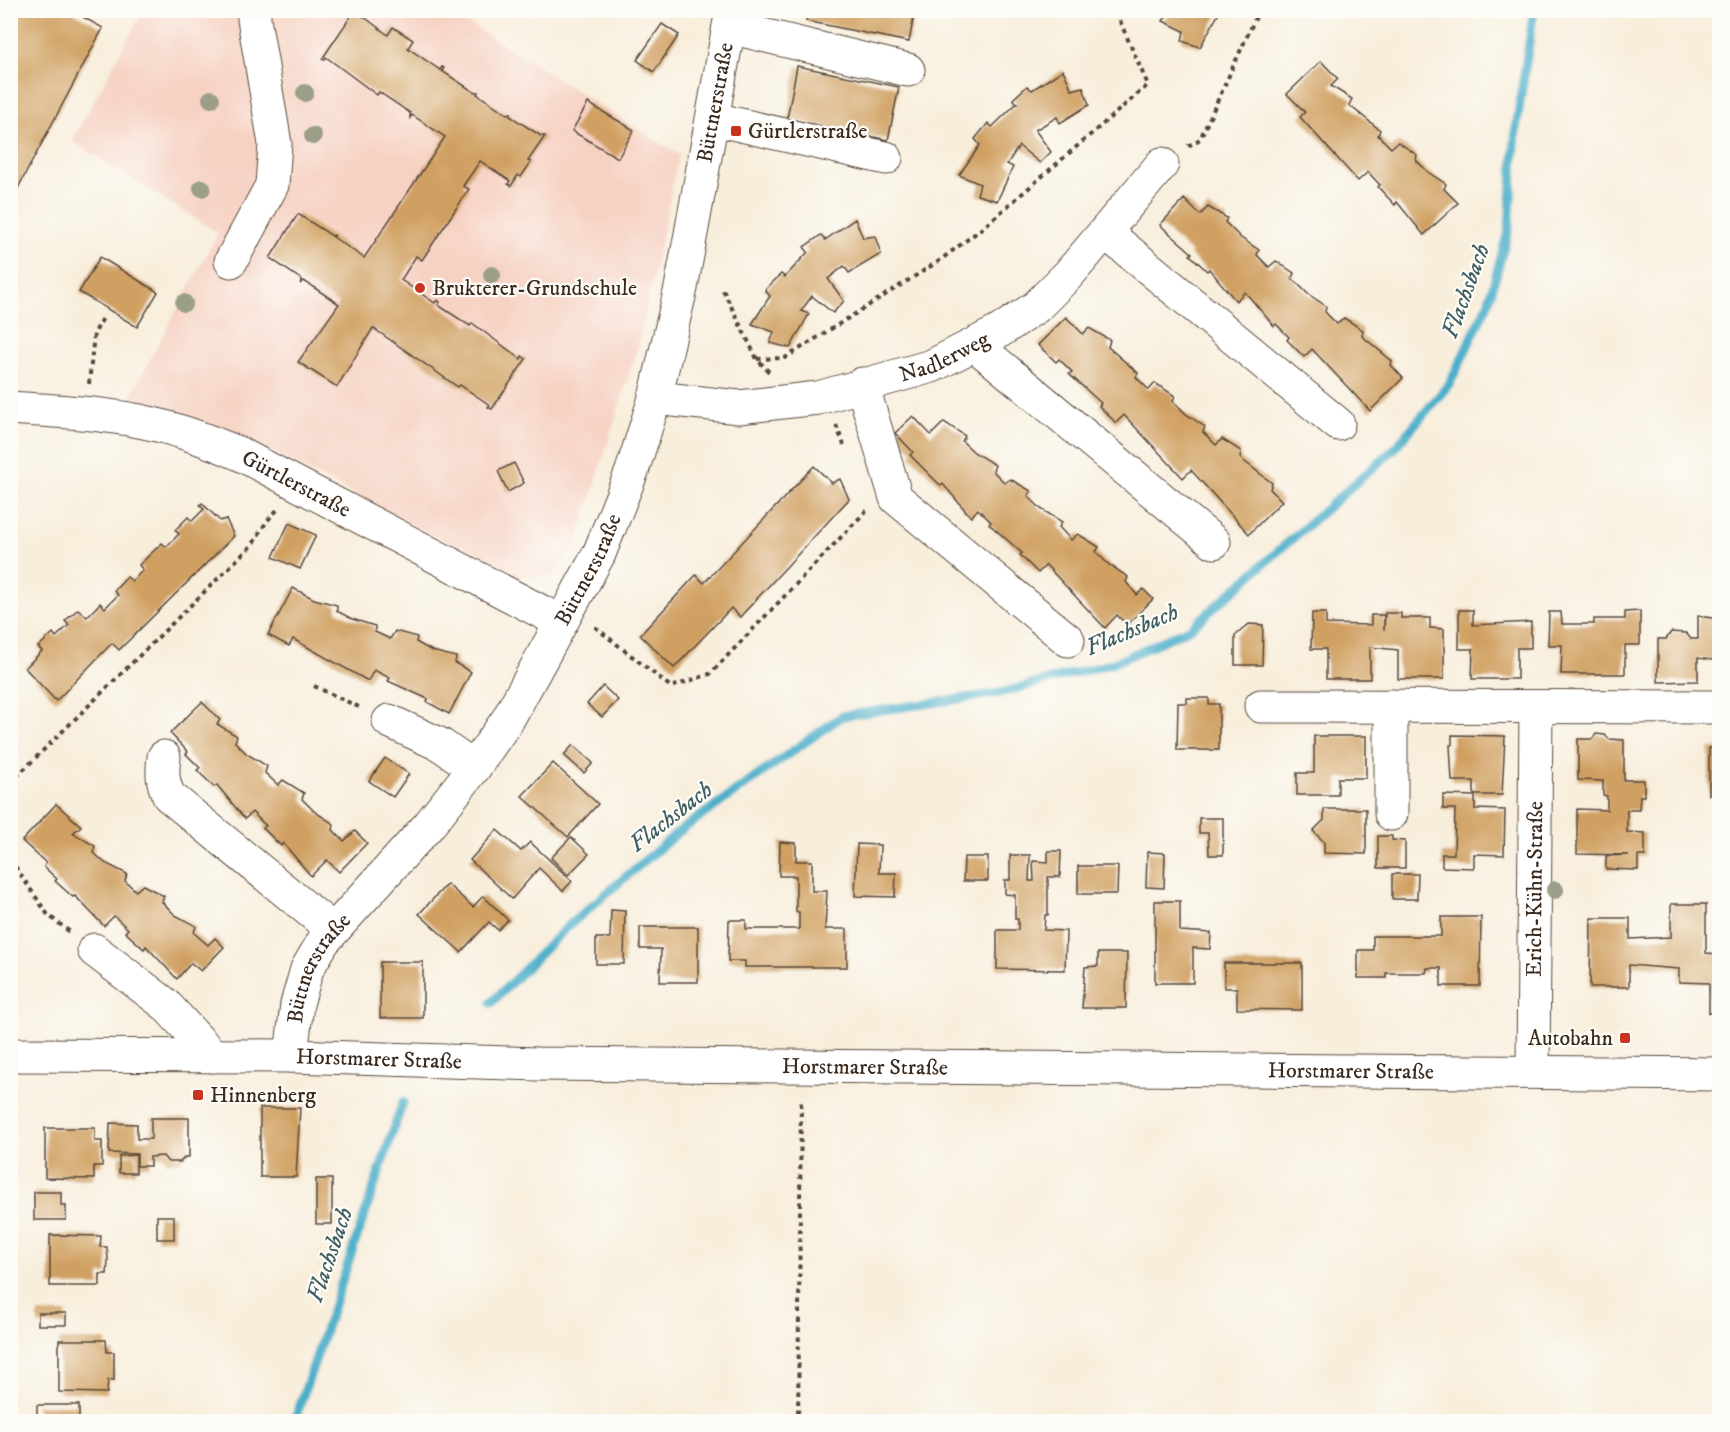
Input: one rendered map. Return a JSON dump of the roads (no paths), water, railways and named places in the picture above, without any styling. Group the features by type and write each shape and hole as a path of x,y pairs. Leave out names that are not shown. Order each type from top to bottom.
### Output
{"street":[{"path":"231,261 272,186 275,144 254,10"},
{"path":"731,19 908,70"},
{"name":"Büttnerstraße","path":"291,1056 297,1004 307,969 333,930 429,825 474,768 574,621 632,471 655,398 681,288 731,19"},
{"path":"714,119 886,158"},
{"name":"Nadlerweg","path":"655,398 740,407 818,398 932,366 975,345 1036,307 1105,232 1162,164"},
{"path":"1105,232 1338,424"},
{"path":"975,345 1214,543"},
{"path":"862,384 896,498 1068,640"},
{"name":"Gürtlerstraße","path":"10,408 87,414 152,423 207,440 240,454 574,621"},
{"path":"1261,706 1719,707"},
{"path":"1391,706 1391,814"},
{"name":"Erich-Kühn-Straße","path":"1533,1071 1536,707"},
{"path":"389,721 441,745 474,768"},
{"path":"165,757 162,773 169,796 333,930"},
{"path":"94,950 165,1004 213,1056"},
{"name":"Horstmarer Straße","path":"10,1054 291,1056 538,1064 1719,1074"}],"waterway":[{"name":"Flachsbach","path":"491,1003 567,927 676,834 842,716 1000,693 1114,663 1191,628 1394,449 1450,383 1488,304 1509,228 1516,128 1534,10"},
{"name":"Flachsbach","path":"294,1422 403,1102"}],"place":[{"name":"Gürtlerstraße","path":"736,131"},
{"name":"Brukterer-Grundschule","path":"420,288"},
{"name":"Autobahn","path":"1625,1038"},
{"name":"Hinnenberg","path":"198,1095"}]}
